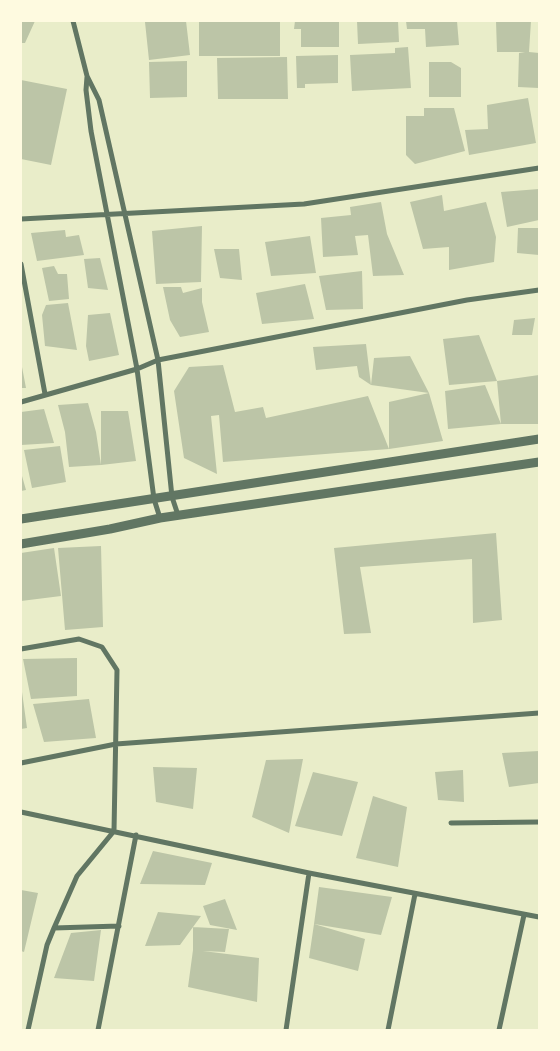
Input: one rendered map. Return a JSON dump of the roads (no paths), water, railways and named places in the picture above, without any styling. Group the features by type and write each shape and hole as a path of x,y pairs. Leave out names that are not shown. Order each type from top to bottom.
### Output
{"street":[{"path":"73,21 87,76 99,100 123,215 158,360 172,497 178,515"},
{"path":"87,76 87,104 106,216 137,369 154,499 160,518"},
{"path":"21,219 106,216 304,204 539,168"},
{"path":"21,264 24,300 45,394"},
{"path":"21,402 137,369 158,360 467,300 539,290"},
{"path":"21,519 172,497 539,438"},
{"path":"21,544 110,530 178,515 539,462"},
{"path":"21,649 79,639 102,647 117,670 114,831 77,876 54,928 47,945 28,1030"},
{"path":"21,763 116,744 539,713"},
{"path":"21,812 309,873 539,917"},
{"path":"450,823 539,822"},
{"path":"98,1030 136,835"},
{"path":"286,1030 309,873"},
{"path":"388,1030 415,894"},
{"path":"499,1030 524,915"},
{"path":"54,928 119,926"}]}
